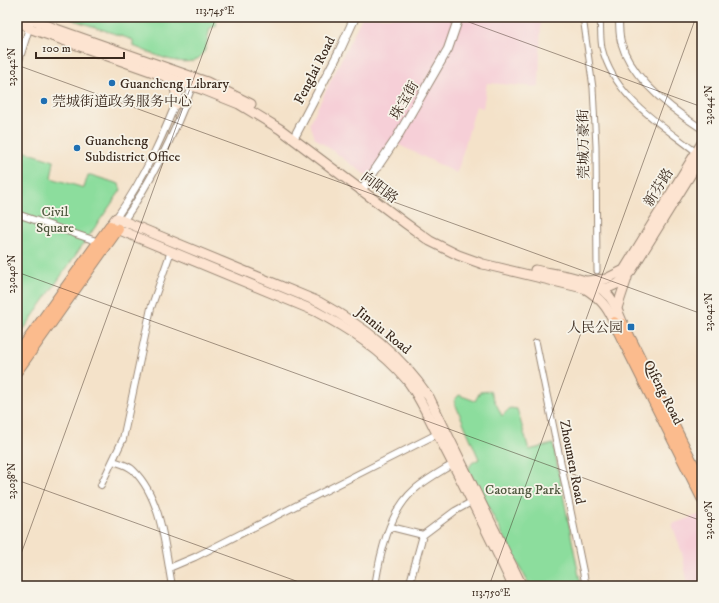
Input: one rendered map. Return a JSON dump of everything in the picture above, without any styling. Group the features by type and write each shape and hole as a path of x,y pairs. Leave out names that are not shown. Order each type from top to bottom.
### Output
{"main road":[{"name":"向阳路","path":"17,19 30,22 172,76 190,80 242,99 296,134 363,188"},
{"path":"172,76 177,94 176,104"},
{"name":"向阳路","path":"190,80 239,104 280,130 433,236 460,249 484,257 583,285"},
{"name":"新芬路","path":"641,248 699,154 702,143"},
{"path":"17,355 98,242 117,223"},
{"path":"117,223 170,251 315,311 346,328 392,364 408,381 437,434 473,502 513,586"},
{"path":"17,370 117,223"},
{"name":"Jinniu Road","path":"117,223 319,302 351,320 370,333 397,357 413,374 429,397 522,586"},
{"path":"618,325 641,248"},
{"path":"616,309 628,275 641,248"},
{"path":"583,285 618,274 641,248"},
{"path":"583,285 601,289 619,283 628,275 638,259"},
{"path":"583,285 602,301 626,339"},
{"path":"601,289 609,297 616,309 618,325"},
{"name":"Qifeng Road","path":"626,339 702,482"},
{"name":"Qifeng Road","path":"626,339 702,498"}],"street":[{"name":"Fenglai Road","path":"296,134 339,52 355,17"},
{"name":"珠宝街","path":"363,188 396,139 448,49 459,17"},
{"name":"莞城万豪街","path":"583,17 593,95 598,236 597,271"},
{"path":"600,17 602,46 611,74 622,90 640,109 699,154"},
{"path":"618,17 621,41 635,70 663,99 702,129"},
{"path":"17,67 30,22"},
{"path":"117,223 143,176 176,104 190,80"},
{"path":"117,223 143,193 163,156 190,80"},
{"path":"17,214 98,242"},
{"path":"101,485 123,439 151,308 170,251"},
{"name":"Zhoumen Road","path":"536,343 586,586"},
{"path":"169,568 195,557 437,434"},
{"path":"113,461 132,468 149,490 159,522 172,586"},
{"path":"375,586 381,552 402,502 415,489 453,464"},
{"path":"409,586 423,535 454,511 473,502"},
{"path":"391,527 423,535"}],"shaded area":[{"path":"362,17 541,17 539,87 487,83 483,108 476,106 457,173 397,144 373,180 315,138 310,123"},
{"path":"701,514 702,586 688,586 682,553 672,524"}],"green space":[{"path":"65,17 218,17 215,18 217,26 210,28 203,54 197,59 189,62 159,56 133,46 133,40"},
{"name":"Civil Square","path":"17,149 54,161 51,178 84,188 88,175 91,175 119,184 121,190 17,339"},
{"name":"Caotang Park","path":"490,391 502,416 510,408 517,409 529,450 553,444 581,586 530,586 468,469 472,463 479,459 454,401 459,395 475,401 480,392"}],"place":[{"name":"Guancheng Library","path":"112,83"},
{"name":"莞城街道政务服务中心","path":"44,101"},
{"name":"Guancheng Subdistrict Office","path":"77,148"},
{"name":"人民公园","path":"631,327"}]}
